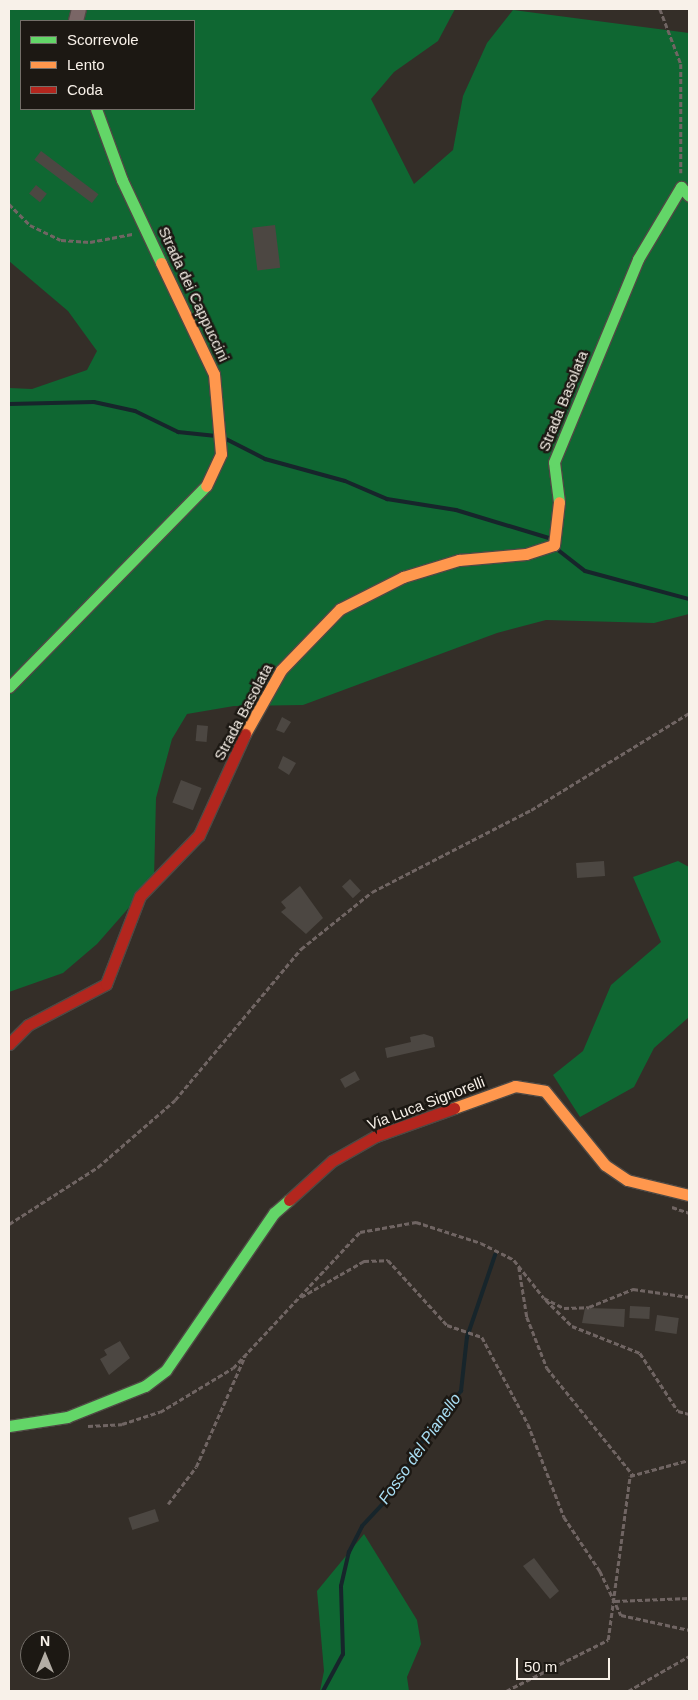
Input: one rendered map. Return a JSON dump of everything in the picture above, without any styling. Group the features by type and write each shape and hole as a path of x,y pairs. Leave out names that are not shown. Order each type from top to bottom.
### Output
{"street":[{"name":"Strada dei Cappuccini","path":"9,686 196,499 212,479 221,454 214,374 122,180 96,110"},
{"path":"681,187 689,196"},
{"name":"Strada Basolata","path":"9,1044 28,1025 106,984 140,896 199,835 246,732 281,670 340,608 403,577 450,562 526,554 554,545 560,506 554,462 638,259 681,187"},
{"path":"9,1025 54,999 79,999"},
{"name":"Via Luca Signorelli","path":"9,1426 67,1417 145,1386 166,1370 274,1213 332,1161 376,1136 515,1086 545,1091 605,1165 627,1180 689,1195"}],"path":[{"path":"660,9 681,64 681,187"},
{"path":"9,204 30,225 61,240 90,242 147,232"},
{"path":"9,1224 98,1167 175,1100 301,949 372,892 531,810 689,714"},
{"path":"86,1426 122,1424 160,1412 233,1368 360,1232 416,1222 481,1243 518,1266 544,1298 572,1326 640,1353 678,1411 689,1414"},
{"path":"297,1299 364,1261 388,1260 447,1325 482,1337 528,1424 564,1517 615,1601 621,1615 689,1630"},
{"path":"518,1266 527,1318 547,1368 633,1475"},
{"path":"544,1298 564,1308 589,1308 632,1289 689,1297"},
{"path":"168,1504 196,1467 246,1353"},
{"path":"506,1691 608,1640 615,1601 630,1476 689,1460"},
{"path":"615,1601 689,1598"},
{"path":"628,1691 689,1656"}],"green space":[{"path":"9,9 455,9 438,41 394,72 371,99 414,184 453,150 463,96 487,43 513,10 689,33 689,614 654,623 546,620 497,633 303,705 234,706 187,714 172,739 156,798 154,879 97,944 63,973 9,992 9,388 32,389 87,370 97,351 68,311 9,261"},
{"path":"678,861 689,867 689,1017 654,1048 634,1087 580,1117 553,1075 583,1051 611,985 661,942 633,877"},
{"path":"364,1534 417,1620 421,1644 407,1677 409,1691 320,1691 324,1671 317,1591"}],"building":[{"path":"41,151 99,194 92,203 34,160"},
{"path":"36,185 47,194 40,202 29,194"},
{"path":"275,225 280,268 257,270 252,228"},
{"path":"282,717 291,722 284,733 276,730"},
{"path":"197,725 208,726 207,742 196,741"},
{"path":"283,756 296,763 289,775 278,768"},
{"path":"181,780 202,788 193,810 172,802"},
{"path":"604,861 605,876 577,878 576,863"},
{"path":"350,879 361,891 353,898 342,887"},
{"path":"300,886 323,918 306,934 281,912 286,908 281,902"},
{"path":"424,1034 433,1037 435,1047 387,1058 385,1048 411,1042 410,1037"},
{"path":"355,1071 360,1080 345,1088 340,1079"},
{"path":"630,1306 650,1307 649,1319 629,1318"},
{"path":"585,1308 625,1309 624,1327 582,1323"},
{"path":"657,1315 679,1318 677,1334 655,1331"},
{"path":"120,1341 130,1358 109,1375 100,1359 107,1355 104,1350"},
{"path":"155,1509 159,1521 132,1530 128,1518"},
{"path":"534,1558 559,1591 550,1599 523,1566"}],"waterway":[{"path":"9,404 94,402 135,411 178,432 214,436"},
{"path":"226,439 265,459 345,481 387,499 456,510 549,538"},
{"path":"558,550 585,571 689,599"},
{"name":"Fosso del Pianello","path":"323,1691 343,1654 341,1586 349,1552 362,1526 391,1495 432,1425 461,1391 467,1337 495,1255"}],"traffic: fast":[{"path":"96,110 122,180 161,263"},
{"path":"559,502 554,462 638,259 681,187 689,196"},
{"path":"9,687 206,486"},
{"path":"9,1426 67,1417 145,1386 166,1370 274,1213 289,1200"}],"traffic: slow":[{"path":"161,263 214,374 221,454 206,486"},
{"path":"245,734 281,670 340,609 403,577 459,560 526,554 554,545 559,502"},
{"path":"454,1108 515,1086 545,1091 605,1165 627,1180 689,1195"}],"traffic: jam":[{"path":"9,1044 28,1025 106,984 140,896 199,835 245,734"},
{"path":"289,1200 332,1161 376,1136 454,1108"}]}
